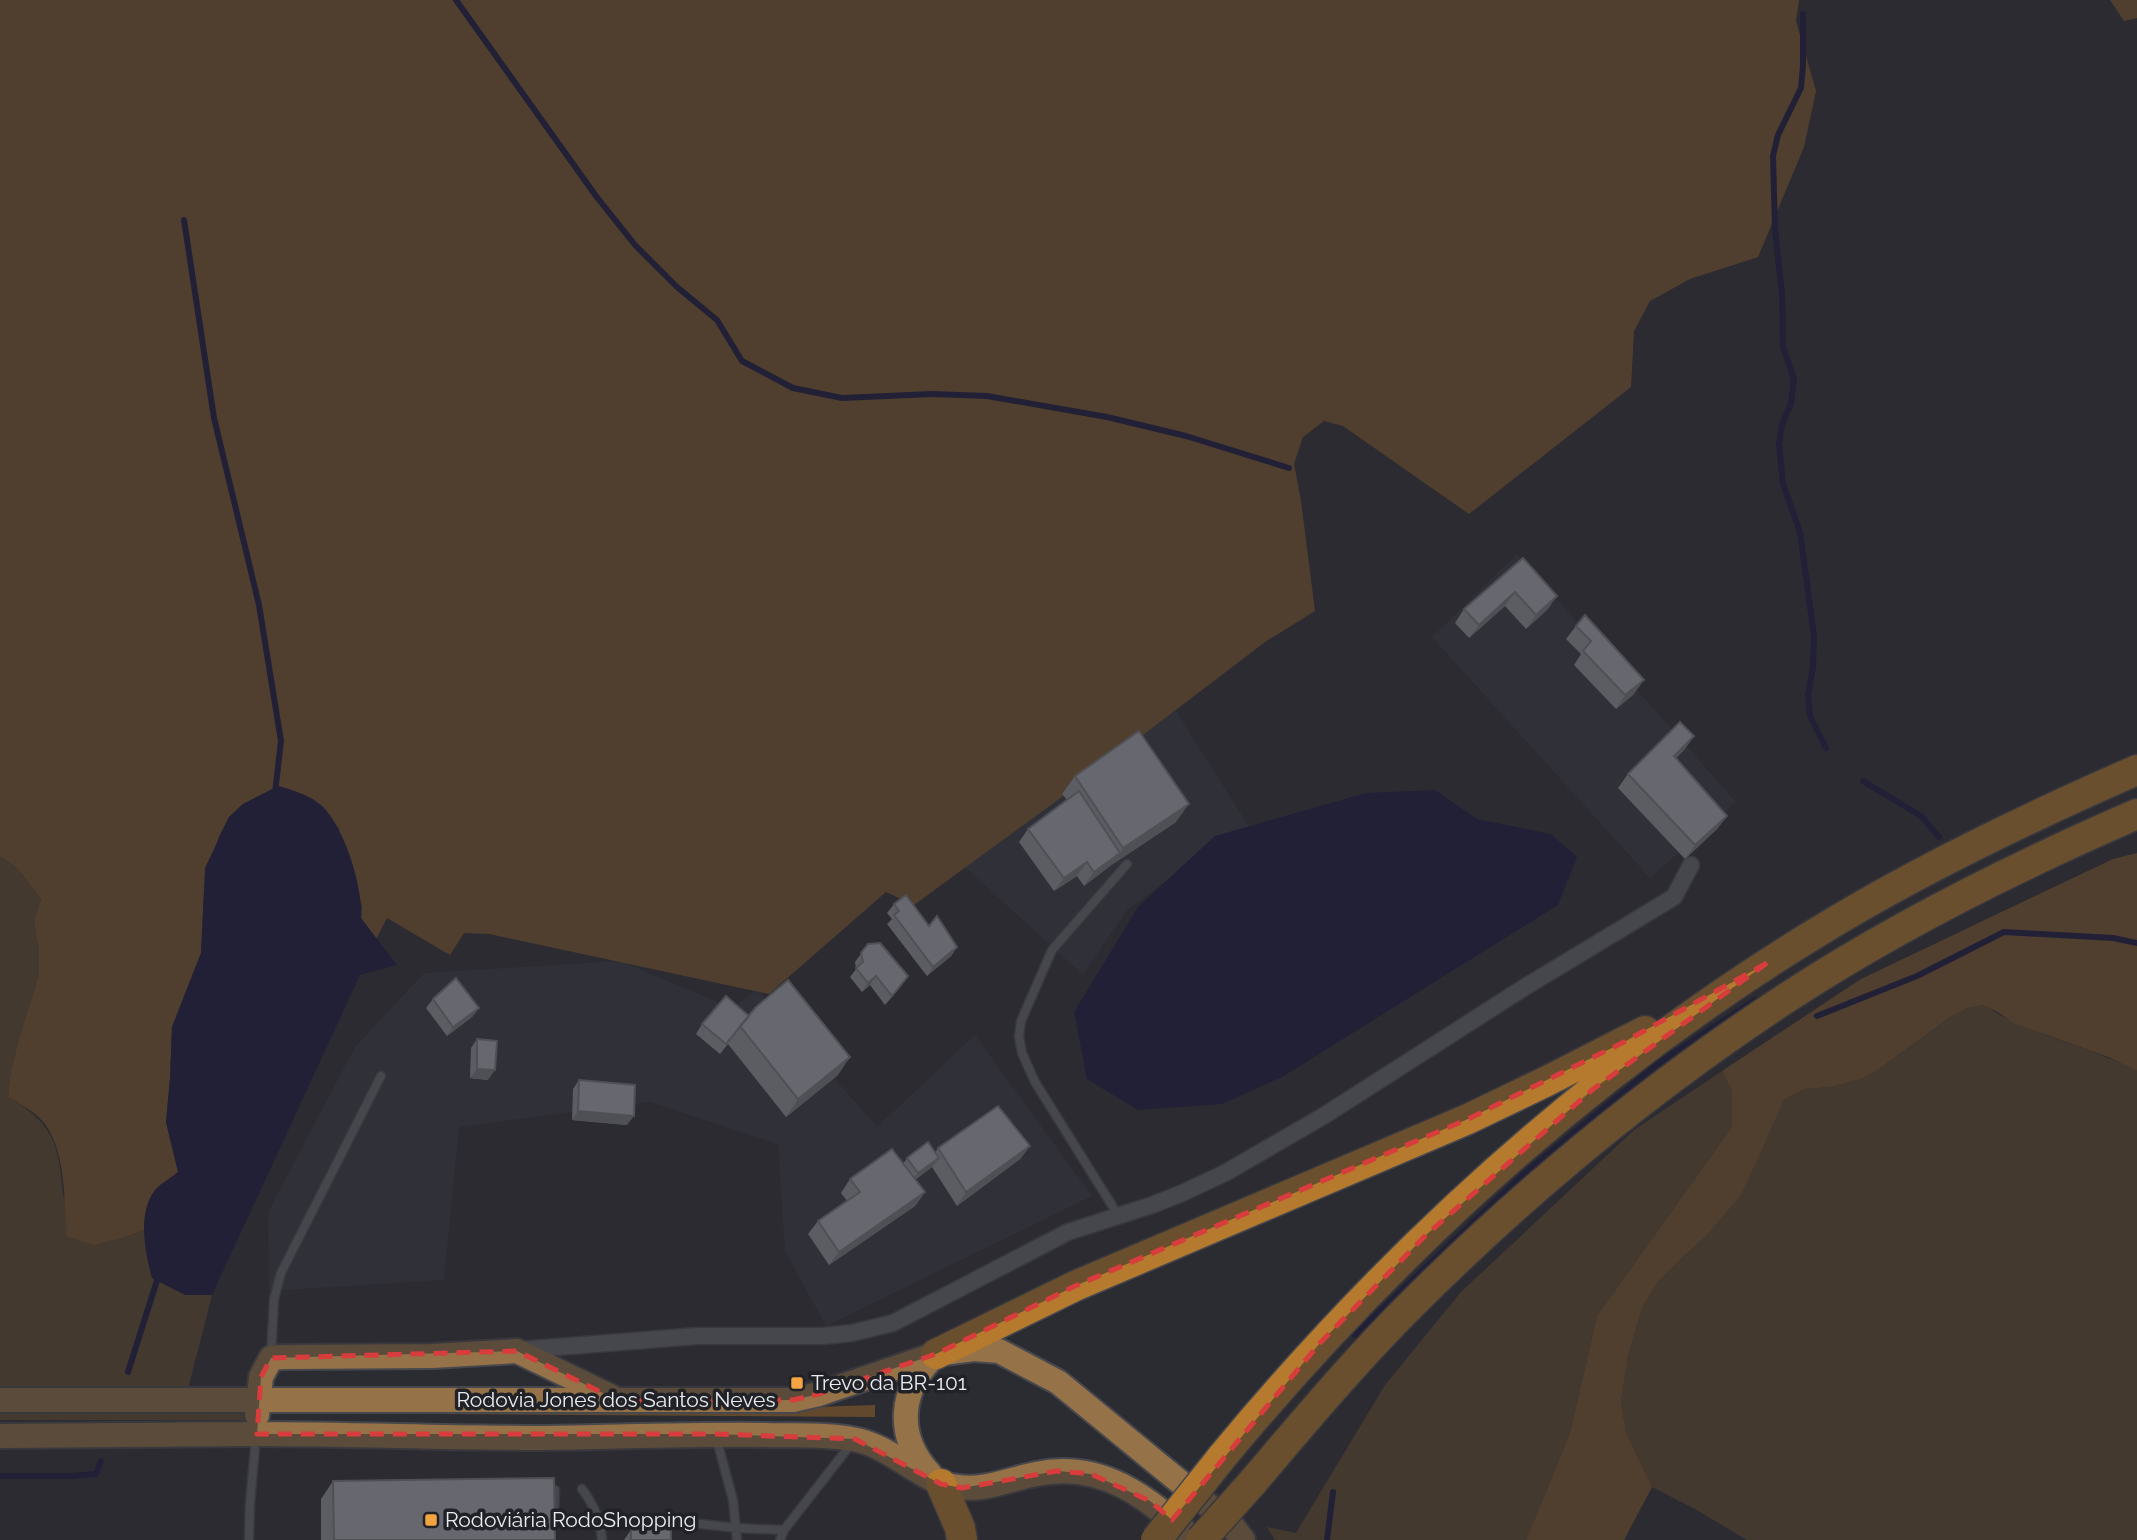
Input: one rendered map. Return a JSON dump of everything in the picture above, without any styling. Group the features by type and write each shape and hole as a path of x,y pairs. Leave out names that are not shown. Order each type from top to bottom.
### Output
{"highway":[{"path":"1156,1540 1270,1399 1372,1288 1482,1183 1554,1120 1639,1053 1767,963 1829,924 1942,862 2032,817 2137,771"},
{"path":"1201,1540 1350,1370 1454,1263 1562,1166 1673,1078 1790,996 1896,932 2027,864 2137,814"},
{"path":"936,1354 1075,1286 1468,1119 1624,1042 1767,963"},
{"path":"940,1485 960,1528 962,1540"}],"main road":[{"name":"Rodovia Jones dos Santos Neves","path":"0,1401 793,1400 819,1394 936,1354 974,1349 999,1351 1058,1382 1230,1523 1243,1540"},
{"path":"257,1434 257,1400 261,1377 271,1358 432,1356 517,1351 619,1401"},
{"path":"936,1354 922,1368 909,1393 905,1419 909,1442 921,1464 940,1485"},
{"name":"Rodovia Jones dos Santos Neves","path":"0,1436 826,1436 873,1444 940,1485 981,1487 1056,1471 1091,1474 1113,1480 1150,1501 1194,1540"}],"street":[{"path":"517,1351 697,1336 823,1336 870,1330 892,1323 1068,1232 1152,1205 1203,1184 1325,1115 1525,987 1674,897 1691,865"}],"lane":[{"path":"1118,1216 1035,1082 1022,1053 1019,1037 1021,1021 1052,950 1127,864"},
{"path":"271,1358 274,1299 281,1273 381,1076"},
{"path":"249,1540 257,1434"},
{"path":"715,1434 733,1500 737,1540"},
{"path":"780,1540 784,1530 855,1439"},
{"path":"582,1489 596,1511 602,1540"},
{"path":"553,1528 555,1490"},
{"path":"662,1540 655,1519 784,1530"}],"highlighted area":[{"path":"1767,963 1592,1090 1426,1235 1320,1343 1172,1520 1150,1501 1091,1474 1057,1471 962,1488 941,1484 855,1439 715,1434 257,1434 261,1377 271,1358 517,1351 619,1401 793,1400 819,1394 936,1354 1075,1286 1468,1119 1624,1042"}],"shaded area":[{"path":"0,0 1799,0 1796,21 1816,91 1804,147 1758,257 1690,279 1650,301 1634,331 1631,387 1469,514 1343,426 1324,421 1303,437 1294,464 1315,611 1265,642 1051,805 914,905 886,892 769,994 489,934 464,933 450,955 387,918 376,939 361,918 362,906 338,827 243,804 229,817 219,836 204,893 201,953 172,1027 166,1122 178,1172 154,1196 147,1212 145,1229 93,1245 67,1236 62,1169 47,1126 8,1097 11,1070 39,975 39,950 34,920 41,899 18,869 0,857"},
{"path":"2110,0 2137,0 2137,18 2124,21"},
{"path":"1517,554 1736,802 1650,878 1432,637"},
{"path":"1159,684 1253,833 1202,854 1127,910 1083,975 933,838"},
{"path":"278,786 295,791 322,806 338,828 356,875 361,918 397,965 360,975 212,1295 185,1295 152,1278 144,1233 149,1199 157,1187 178,1172 166,1122 172,1027 201,953 205,868 229,817 243,804"},
{"path":"1435,790 1477,819 1551,834 1577,857 1558,905 1282,1077 1222,1104 1138,1110 1087,1079 1074,1012 1138,907 1215,836 1366,793"},
{"path":"2137,853 2137,1071 2108,1057 2013,1023 1983,1005 1968,1008 1950,1017 1863,1078 1830,1087 1804,1089 1784,1100 1741,1195 1705,1237 1658,1282 1642,1308 1628,1356 1621,1401 1626,1433 1652,1487 1624,1540 1526,1540 1570,1433 1597,1316 1732,1127 1732,1090 1722,1071 1861,979 2113,859"},
{"path":"0,857 18,869 41,899 34,920 39,950 39,975 11,1070 8,1097 45,1126 56,1149 63,1196 128,1236 145,1229 148,1262 185,1295 212,1295 188,1389 0,1389"},
{"path":"620,961 732,1008 757,990 877,1127 975,1035 1092,1196 826,1326 785,1251 778,1144 650,1102 459,1127 444,1280 269,1291 268,1212 355,1047 424,973"},
{"path":"1983,1005 2012,1021 2137,1071 2137,1540 1747,1540 1652,1487 1626,1433 1621,1401 1628,1356 1642,1308 1658,1282 1705,1237 1784,1100 1804,1089 1830,1087 1879,1069 1950,1017 1968,1008"},
{"path":"1722,1071 1732,1090 1732,1127 1597,1316 1570,1433 1526,1540 1275,1540 1267,1527 1296,1533 1385,1385 1461,1292 1634,1130"},
{"path":"274,1401 816,1407 875,1405 875,1417 273,1413"},
{"path":"248,1406 248,1420 0,1420 0,1408"}],"building":[{"path":"1523,558 1557,596 1536,615 1515,592 1479,625 1464,609"},
{"path":"1585,615 1644,680 1625,695 1583,651 1591,641 1576,626"},
{"path":"1680,722 1694,736 1674,756 1727,816 1695,845 1628,774"},
{"path":"1139,731 1189,804 1123,848 1075,776"},
{"path":"1079,791 1120,853 1094,872 1087,862 1064,878 1028,829"},
{"path":"906,895 929,926 937,916 957,947 933,967 894,915 899,911 894,904"},
{"path":"880,943 908,976 892,996 876,976 868,983 856,968 863,962 861,953 868,944"},
{"path":"456,978 479,1008 453,1027 433,999"},
{"path":"788,980 850,1057 798,1099 740,1026 756,1007"},
{"path":"726,996 749,1016 726,1044 702,1024"},
{"path":"477,1039 497,1041 495,1070 477,1069"},
{"path":"579,1080 635,1085 634,1116 578,1111"},
{"path":"998,1106 1030,1146 966,1192 938,1148"},
{"path":"928,1142 939,1158 918,1173 907,1158"},
{"path":"892,1149 925,1192 839,1252 818,1221 860,1192 850,1179"},
{"name":"Rodoviária RodoShopping","path":"554,1478 555,1540 334,1540 333,1481"},
{"path":"671,1529 671,1540 631,1540 631,1530"}],"waterway":[{"path":"456,0 596,196 635,245 677,287 717,320 742,361 793,388 842,398 932,394 987,396 1107,417 1186,436 1289,468"},
{"path":"1803,14 1801,88 1778,135 1773,156 1783,347 1794,379 1791,403 1782,425 1779,444 1783,484 1800,532 1814,636 1813,667 1808,695 1810,716 1826,748"},
{"path":"184,220 214,418 259,605 281,741 275,793"},
{"path":"1863,781 1921,816 1939,837"},
{"path":"1817,1016 1917,976 2004,932 2113,938 2137,943"},
{"path":"1355,1335 1526,1172 1659,1063 1755,1000"},
{"path":"128,1372 159,1274"},
{"path":"0,1476 96,1474 101,1461"},
{"path":"1327,1540 1333,1492"}],"place":[{"name":"Trevo da BR-101","path":"797,1383"},
{"name":"Rodoviária RodoShopping","path":"431,1520"}]}
